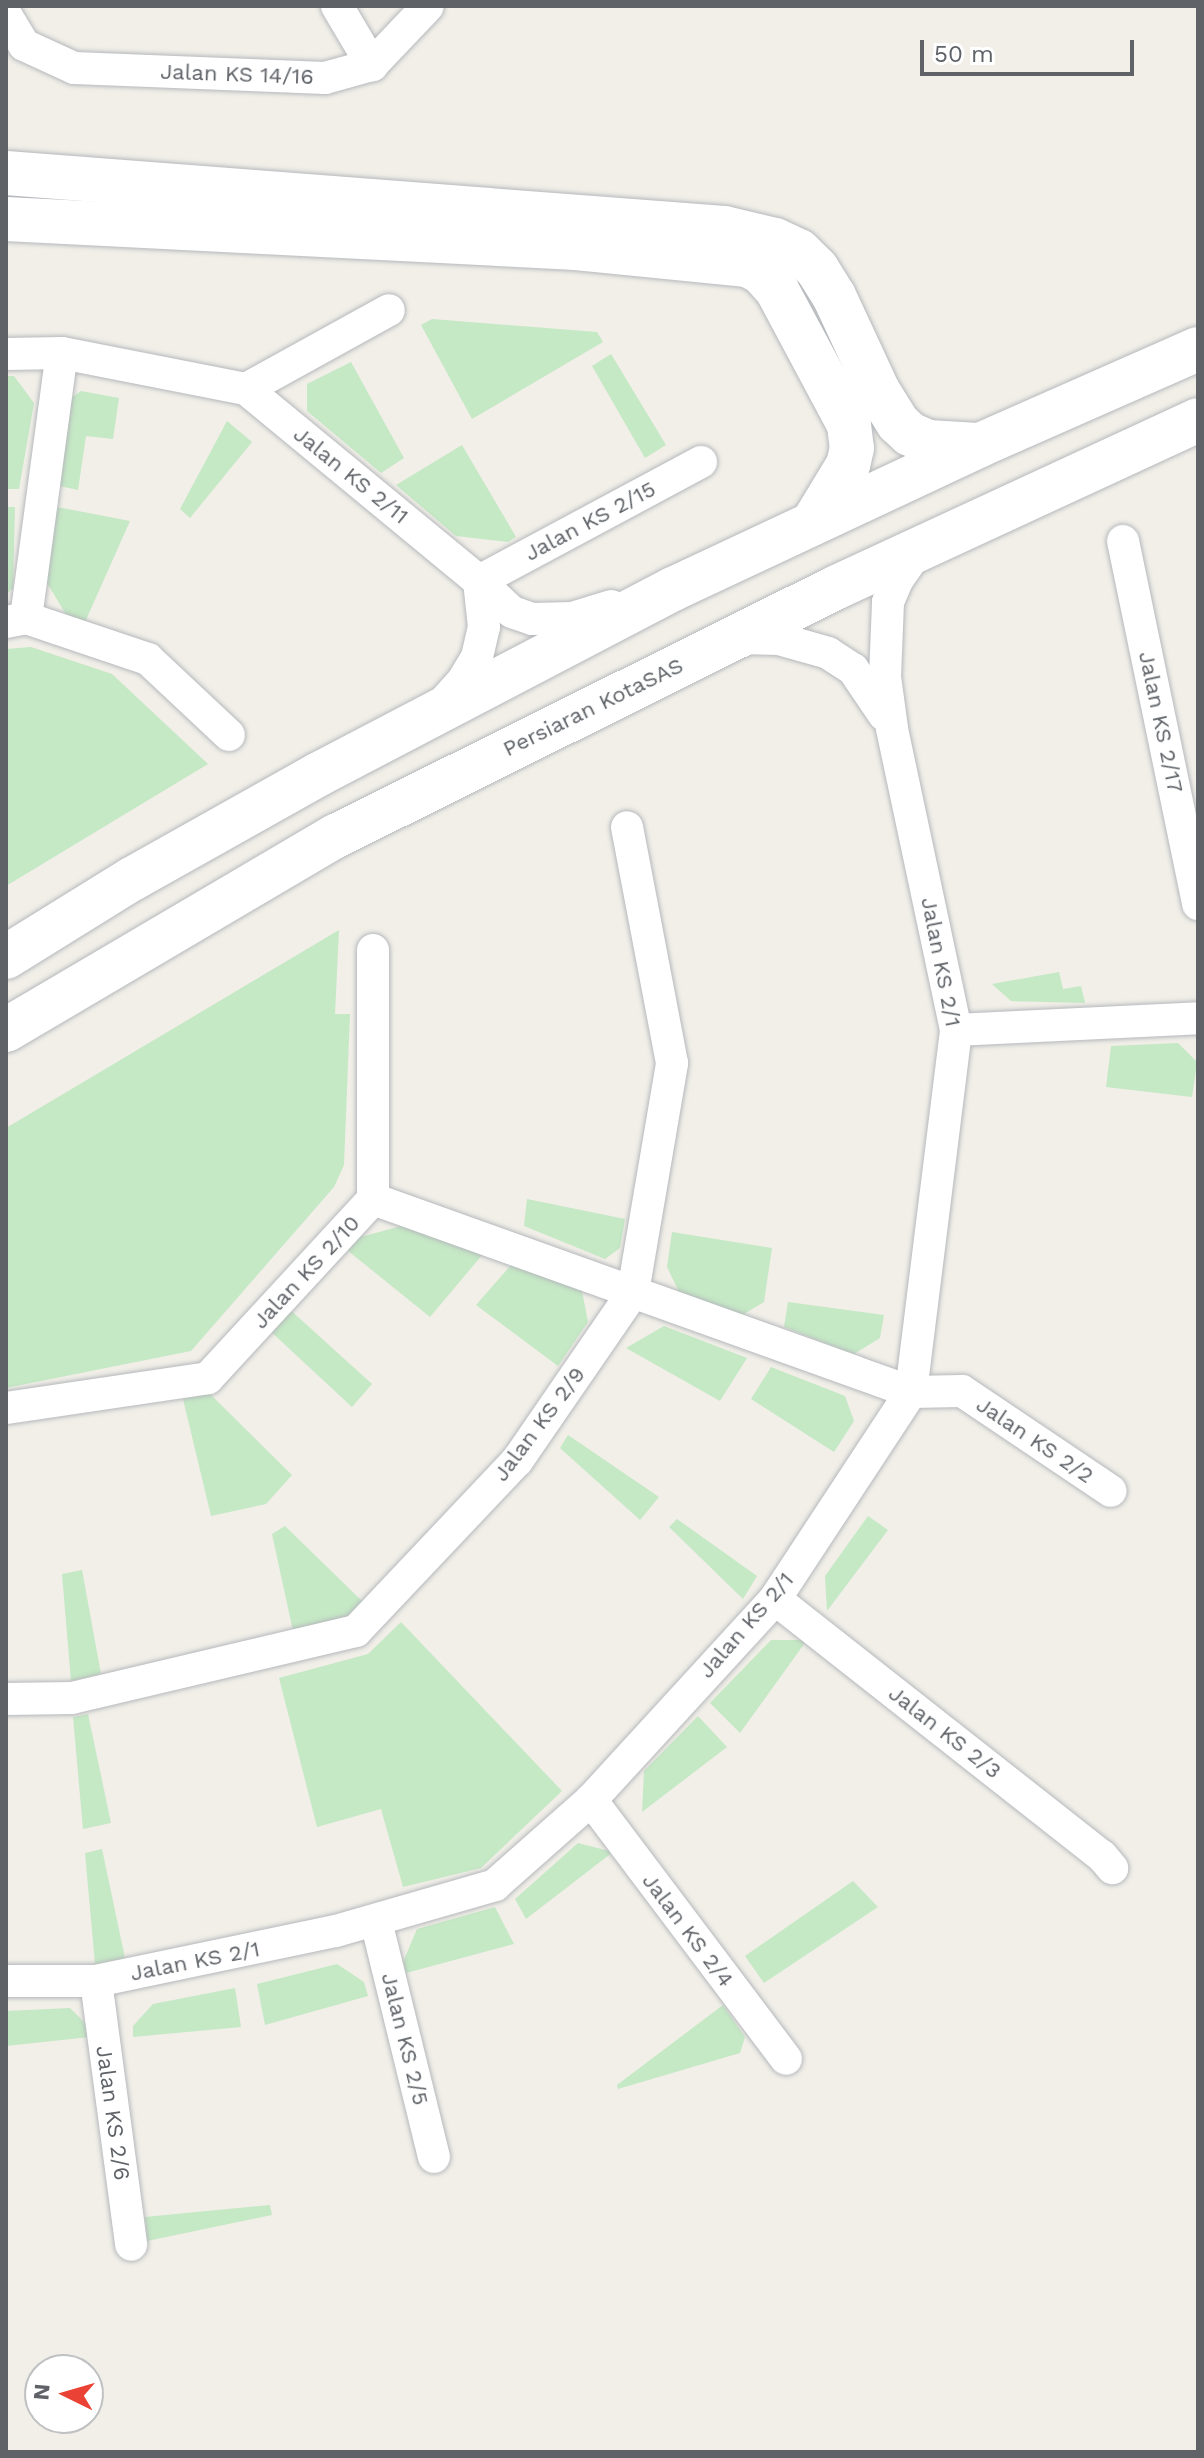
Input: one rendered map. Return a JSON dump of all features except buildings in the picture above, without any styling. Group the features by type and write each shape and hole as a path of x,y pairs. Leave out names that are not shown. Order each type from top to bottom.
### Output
{"main road":[{"path":"6,173 724,228 775,240 799,251 817,269 834,296 878,391 898,423 910,434 928,442 980,445"},
{"path":"6,219 576,248 747,265 761,272 777,290 849,425 852,448 848,465 814,521"},
{"path":"6,957 145,871 673,589 980,445 1198,349"},
{"name":"Persiaran KotaSAS","path":"6,1030 336,836 920,548 1198,420"}],"street":[{"path":"337,6 372,65 428,6"},
{"name":"Jalan KS 14/16","path":"6,15 24,45 74,68 325,78 372,65"},
{"path":"246,389 389,310"},
{"path":"62,353 16,620 148,659 229,735"},
{"name":"Jalan KS 2/11","path":"6,354 62,353 246,389 479,581 512,612 532,619 572,618 673,589"},
{"name":"Jalan KS 2/15","path":"479,581 701,462"},
{"name":"Jalan KS 2/17","path":"1123,541 1198,904"},
{"path":"892,728 885,677 888,602 898,579 920,548"},
{"path":"431,716 462,682 477,657 484,627 479,581"},
{"path":"735,638 779,639 828,653 853,669 866,683 892,728"},
{"name":"Jalan KS 2/1","path":"6,1981 96,1981 376,1921 495,1885 591,1800 775,1599 911,1392 956,1030 892,728"},
{"name":"Jalan KS 2/9","path":"6,1699 72,1698 356,1631 517,1461 633,1292 672,1063 627,827"},
{"name":"Jalan KS 2/10","path":"6,1408 208,1378 373,1199 373,950"},
{"path":"956,1030 1198,1018"},
{"path":"373,1199 911,1392"},
{"name":"Jalan KS 2/2","path":"911,1392 962,1391 1111,1491"},
{"name":"Jalan KS 2/3","path":"775,1599 1102,1856 1112,1868"},
{"name":"Jalan KS 2/4","path":"591,1800 786,2059"},
{"name":"Jalan KS 2/5","path":"376,1921 434,2157"},
{"name":"Jalan KS 2/6","path":"96,1981 131,2245"}],"green space":[{"path":"432,319 597,332 603,342 472,419 421,325"},
{"path":"611,354 666,445 645,458 592,366"},
{"path":"351,362 404,458 381,473 307,411 307,384"},
{"path":"6,376 14,376 34,403 19,489 6,489"},
{"path":"81,391 119,398 113,439 86,436 78,490 55,485 65,402"},
{"path":"227,421 252,442 190,518 180,509"},
{"path":"462,445 516,537 508,542 456,536 396,485"},
{"path":"52,506 130,521 85,622 67,616 44,578"},
{"path":"6,507 15,507 13,588 6,595"},
{"path":"31,647 112,674 208,764 6,886 6,649"},
{"path":"339,930 335,1014 350,1014 344,1165 334,1187 191,1351 6,1388 6,1128"},
{"path":"1059,972 1063,989 1081,986 1085,1003 1011,1001 992,984"},
{"path":"1178,1043 1197,1062 1192,1097 1106,1087 1111,1046"},
{"path":"527,1199 625,1219 620,1248 605,1259 524,1226"},
{"path":"405,1225 483,1254 430,1317 342,1246 346,1241"},
{"path":"672,1232 772,1248 764,1302 739,1317 681,1296 667,1267"},
{"path":"511,1265 582,1291 588,1322 558,1366 476,1305"},
{"path":"788,1302 884,1315 880,1338 854,1354 784,1327"},
{"path":"287,1307 372,1384 352,1407 268,1329"},
{"path":"664,1326 747,1358 720,1401 626,1348"},
{"path":"771,1367 845,1396 854,1421 834,1452 751,1399"},
{"path":"210,1394 292,1475 266,1504 211,1516 183,1399"},
{"path":"568,1435 659,1497 640,1520 560,1448"},
{"path":"868,1516 888,1530 827,1611 825,1576"},
{"path":"677,1519 757,1576 743,1599 669,1527"},
{"path":"285,1526 362,1601 345,1619 293,1631 272,1534"},
{"path":"82,1570 101,1674 71,1681 62,1574"},
{"path":"401,1622 562,1791 481,1868 403,1887 381,1809 317,1827 279,1678 368,1654"},
{"path":"771,1640 807,1640 740,1733 710,1703"},
{"path":"88,1714 111,1823 83,1829 73,1717"},
{"path":"698,1716 727,1747 642,1812 644,1771"},
{"path":"578,1843 613,1852 526,1919 515,1899"},
{"path":"102,1849 125,1958 95,1964 85,1853"},
{"path":"853,1881 878,1907 764,1983 745,1956"},
{"path":"495,1907 514,1944 406,1973 403,1962 417,1929"},
{"path":"337,1964 364,1982 368,1996 265,2025 257,1984"},
{"path":"235,1988 241,2027 133,2037 133,2026 153,2004"},
{"path":"723,2005 745,2037 740,2053 618,2089 617,2085"},
{"path":"70,2008 89,2027 90,2037 6,2046 6,2011"},
{"path":"270,2205 272,2215 147,2241 145,2217"}]}
